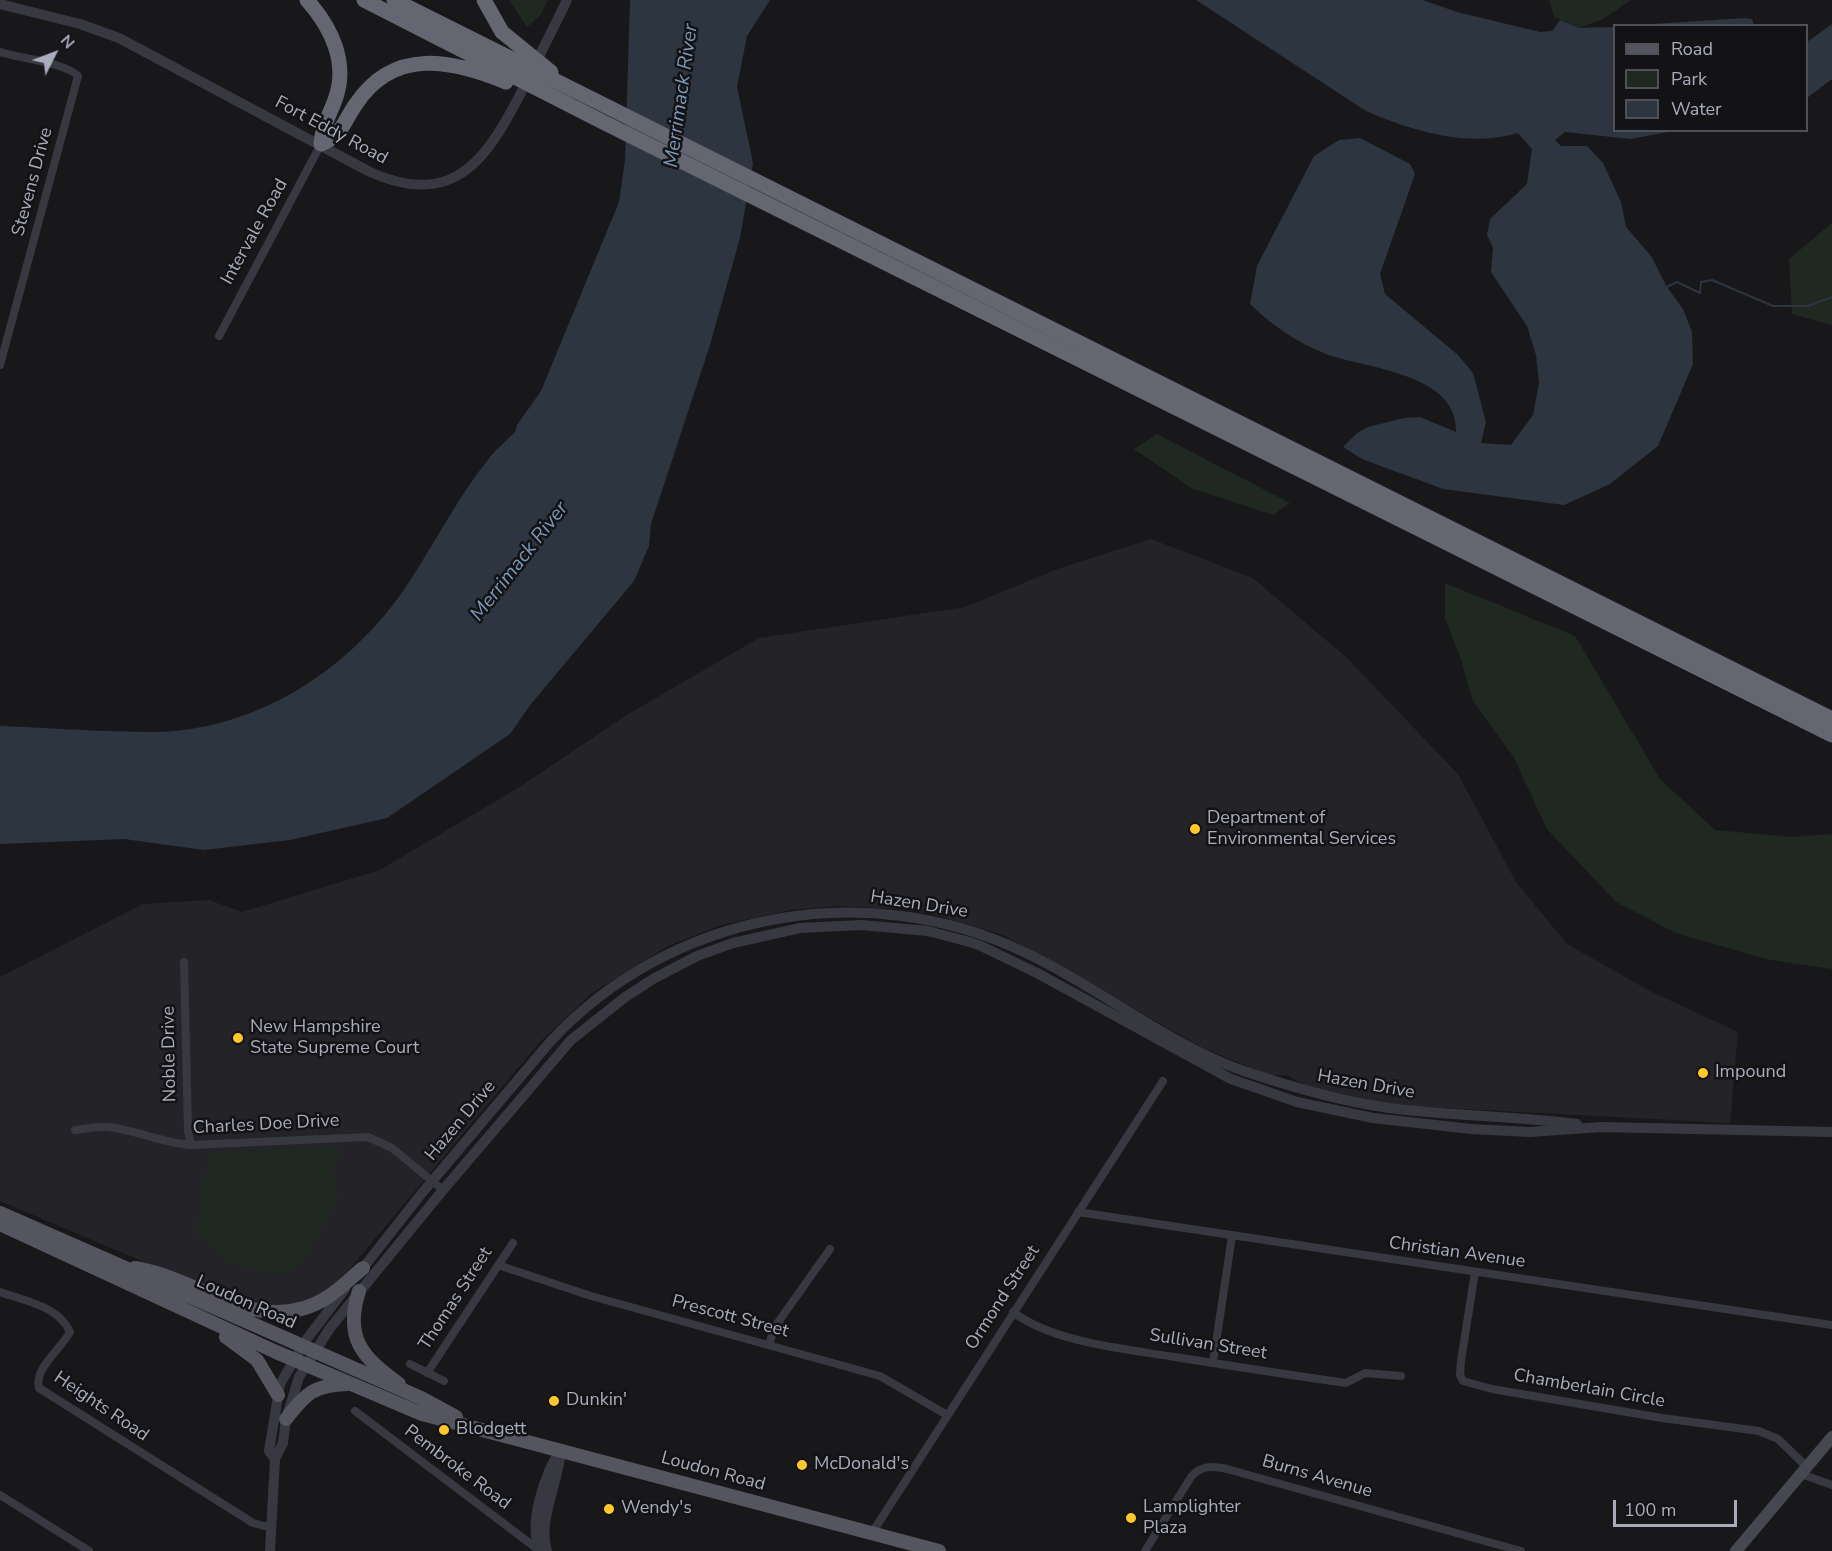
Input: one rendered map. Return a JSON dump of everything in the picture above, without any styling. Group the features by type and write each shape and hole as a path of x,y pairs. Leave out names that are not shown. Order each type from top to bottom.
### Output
{"highway":[{"path":"307,0 325,24 336,45 339,57 340,78 336,98 322,129 321,144 337,138 356,102 373,84 392,72 412,64 436,62 520,71"},
{"path":"364,0 544,83 604,105 781,202 1832,735"},
{"path":"394,0 520,71"},
{"path":"483,0 502,32 520,71"},
{"path":"544,83 601,121 781,202 1832,719"}],"main road":[{"name":"Loudon Road","path":"0,1213 117,1265 304,1355 351,1384 422,1414 939,1551"},
{"name":"Loudon Road","path":"0,1224 141,1289 304,1355 421,1398 477,1427"},
{"path":"117,1265 155,1271 224,1301 263,1312 295,1311 312,1305 328,1297 363,1268"},
{"path":"141,1289 165,1308 232,1340 245,1349 265,1371 278,1395"},
{"path":"359,1291 352,1318 358,1345 375,1365 421,1398"},
{"path":"286,1419 306,1395 327,1385 351,1384"},
{"path":"1736,1551 1832,1437"}],"street":[{"name":"Fort Eddy Road","path":"0,4 80,24 119,38 370,172 401,184 432,184 464,172 485,154 502,130 567,0"},
{"name":"Stevens Drive","path":"0,365 78,76 73,71 61,67 1,55"},
{"name":"Intervale Road","path":"219,336 321,144"},
{"name":"Hazen Drive","path":"304,1355 363,1268 561,1029 639,968 678,948 724,930 781,917 839,912 908,916 983,933 1027,953 1198,1051 1240,1069 1299,1089 1385,1107 1530,1118 1601,1127"},
{"name":"Hazen Drive","path":"304,1355 571,1040 634,991 697,956 733,943 800,928 838,925 894,926 979,945 1037,973 1225,1076 1266,1094 1373,1118 1471,1129 1530,1132 1601,1127 1832,1132"},
{"name":"Noble Drive","path":"184,962 188,1131 191,1145"},
{"name":"Ormond Street","path":"872,1533 1163,1081"},
{"name":"Charles Doe Drive","path":"75,1130 107,1127 141,1133 172,1144 191,1145 368,1137 392,1148 443,1190"},
{"name":"Christian Avenue","path":"1078,1212 1832,1325"},
{"path":"1213,1363 1232,1236"},
{"name":"Thomas Street","path":"427,1373 513,1243"},
{"path":"769,1344 774,1328 830,1250"},
{"name":"Prescott Street","path":"498,1264 591,1296 880,1376 947,1415"},
{"name":"Chamberlain Circle","path":"1475,1272 1461,1361 1460,1375 1463,1380 1492,1389 1662,1418 1759,1431 1778,1440 1804,1470"},
{"name":"Heights Road","path":"0,1292 52,1311 60,1316 70,1332 41,1372 38,1381 39,1388 253,1523 272,1528"},
{"name":"Sullivan Street","path":"1014,1312 1052,1331 1089,1341 1213,1363 1346,1383 1365,1373 1401,1376"},
{"path":"275,1459 269,1450 280,1384 304,1355"},
{"path":"270,1551 275,1459 283,1443 286,1419 304,1355"},
{"path":"410,1364 444,1381"},
{"name":"Pembroke Road","path":"355,1411 541,1551"},
{"path":"541,1551 536,1541 535,1524 551,1463 561,1450"},
{"path":"547,1551 543,1530 560,1468 561,1450"},
{"name":"Burns Avenue","path":"1145,1551 1191,1477 1200,1468 1207,1467 1227,1469 1521,1551"},
{"path":"1804,1470 1832,1485"},
{"path":"0,1495 89,1551"}],"shaded area":[{"path":"1151,539 1253,578 1347,658 1458,774 1516,882 1567,944 1650,991 1738,1032 1730,1123 1424,1107 1385,1103 1322,1090 1302,1084 1287,1075 1269,1075 1201,1047 1004,935 931,914 901,909 836,906 791,910 721,925 668,946 592,993 539,1043 337,1284 324,1294 285,1308 236,1301 0,1201 0,977 143,904 209,900 242,912 380,870 521,786 625,716 759,638 965,607 1060,568"}],"green space":[{"path":"509,0 548,0 540,16 527,27"},
{"path":"1549,0 1631,0 1603,19 1579,28 1554,17"},
{"path":"1832,223 1832,325 1792,314 1789,259"},
{"path":"1157,434 1290,503 1273,515 1191,488 1134,449"},
{"path":"1445,583 1575,636 1660,779 1715,830 1792,837 1832,834 1832,969 1770,960 1676,933 1616,902 1547,829 1513,756 1473,701 1461,659 1445,618"},
{"path":"338,1146 341,1152 332,1171 339,1197 302,1266 282,1275 229,1265 195,1233 209,1153"}],"water":[{"name":"Merrimack River","path":"630,0 770,0 747,36 737,87 753,163 740,238 710,345 651,524 649,546 634,581 531,704 510,734 387,818 290,840 204,850 124,839 0,844 0,726 155,732 192,729 228,721 263,708 296,691 326,671 380,620 403,591 475,476 493,453 515,432 517,425 541,391 619,202 625,160"},
{"path":"1196,0 1423,0 1457,12 1540,32 1552,31 1560,20 1579,28 1613,27 1613,132 1668,132 1631,139 1565,132 1555,140 1561,146 1587,146 1603,163 1621,202 1626,227 1651,256 1667,287 1683,309 1692,332 1693,364 1658,446 1610,484 1564,505 1443,489 1362,459 1343,447 1357,433 1368,427 1404,418 1420,417 1456,432 1453,412 1442,397 1427,385 1407,376 1315,349 1285,333 1250,304 1257,266 1314,156 1339,140 1360,138 1410,164 1415,174 1380,274 1385,294 1458,355 1473,373 1486,422 1481,443 1511,445 1533,415 1539,383 1536,355 1527,326 1491,272 1493,248 1487,235 1490,219 1527,184 1532,149 1518,133 1480,139 1460,138 1421,131 1366,111"},
{"path":"1744,18 1752,19 1754,24 1652,24"},
{"path":"1832,24 1832,79 1808,97 1808,41"}],"waterway":[{"path":"1667,287 1677,282 1700,293 1701,282 1712,280 1773,306 1808,306 1832,297"}],"place":[{"name":"Department of Environmental Services","path":"1195,829"},
{"name":"New Hampshire State Supreme Court","path":"238,1038"},
{"name":"Impound","path":"1703,1073"},
{"name":"Dunkin'","path":"554,1401"},
{"name":"Blodgett","path":"444,1430"},
{"name":"McDonald's","path":"802,1465"},
{"name":"Wendy's","path":"609,1509"},
{"name":"Lamplighter Plaza","path":"1131,1518"}]}
